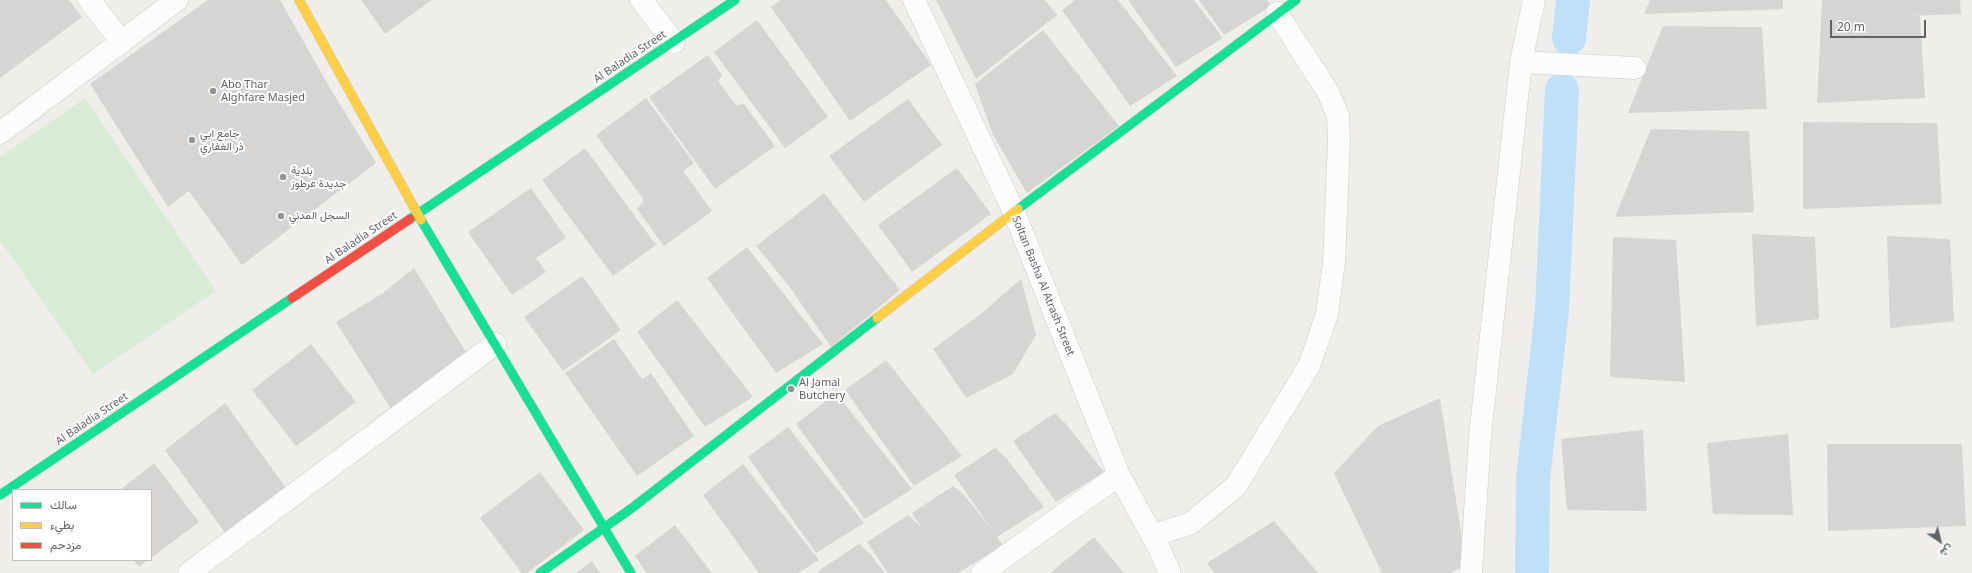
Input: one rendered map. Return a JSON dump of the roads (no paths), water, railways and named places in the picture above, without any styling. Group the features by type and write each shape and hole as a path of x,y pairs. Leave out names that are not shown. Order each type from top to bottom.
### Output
{"street":[{"path":"89,0 122,42"},
{"path":"0,134 177,0"},
{"path":"299,0 418,215 631,573"},
{"path":"641,0 674,42"},
{"name":"Al Baladia Street","path":"0,495 418,215 735,0"},
{"name":"Soltan Basha Al Atrash Street","path":"914,0 1014,212 1118,475 1152,536 1170,573"},
{"path":"540,573 604,526 632,508 1014,212 1296,0"},
{"path":"1467,570 1520,62 1534,0"},
{"path":"1152,536 1191,523 1236,486 1309,366 1326,314 1334,263 1339,140 1338,116 1328,92 1277,13"},
{"path":"1520,62 1635,68"},
{"path":"188,573 495,344"},
{"path":"982,573 1118,475"}],"waterway":[{"path":"1569,38 1573,0"},
{"path":"1532,573 1533,479 1552,310 1562,90"}],"place":[{"name":"Abo Thar Alghfare Masjed","path":"213,91"},
{"name":"جامع ابي ذر الغفاري","path":"192,140"},
{"name":"بلدية جديدة عرطوز","path":"283,177"},
{"name":"السجل المدني","path":"281,216"},
{"name":"Al Jamal Butchery","path":"791,389"}]}
